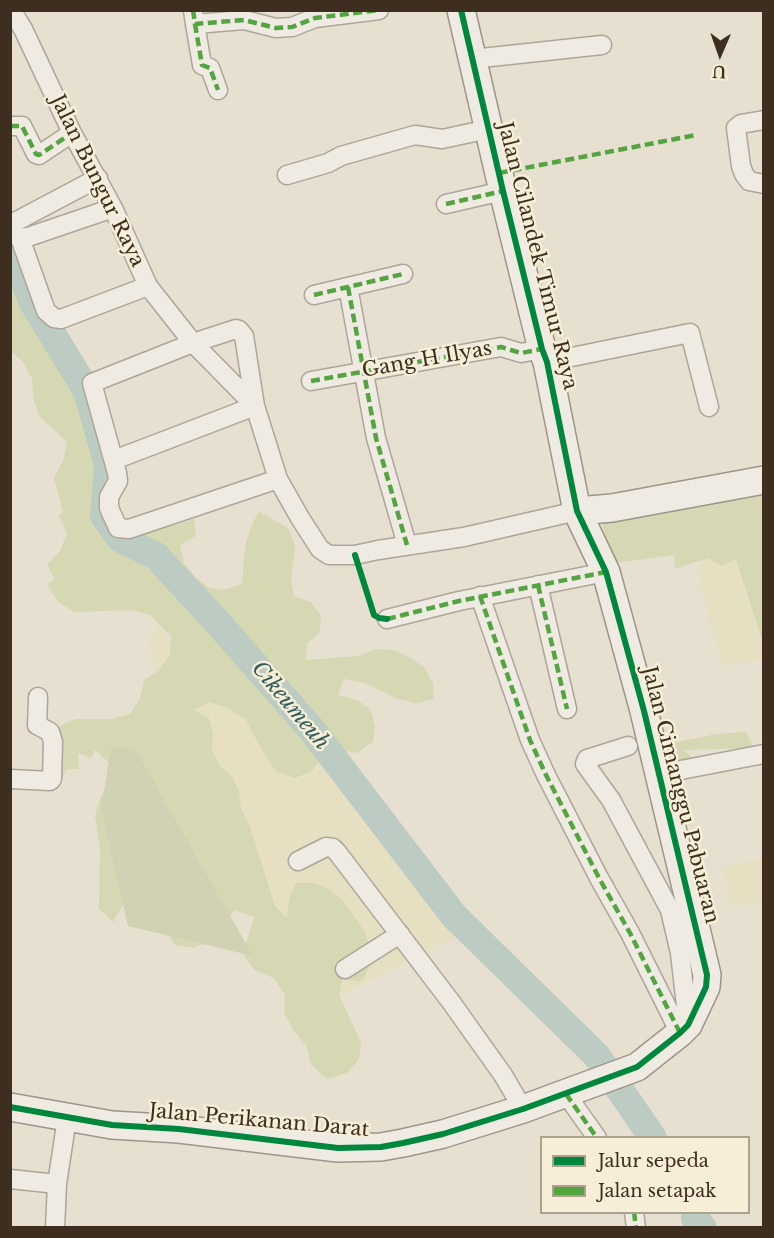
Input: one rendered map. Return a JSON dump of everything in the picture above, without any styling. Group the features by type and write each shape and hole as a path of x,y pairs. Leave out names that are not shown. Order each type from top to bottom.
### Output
{"street":[{"path":"218,90 210,68 202,65 194,17 244,20 276,28 292,27 314,14 380,10"},
{"name":"Jalan Cilandek Timur Raya","path":"461,10 503,191 545,355 577,511"},
{"name":"Jalan Bungur Raya","path":"10,13 15,16 23,29 72,134 113,208 148,286 193,343 255,406"},
{"path":"472,59 602,45"},
{"path":"764,120 741,124 736,128 744,174 749,181 764,183"},
{"path":"10,126 22,126 36,154 41,155 72,134"},
{"path":"287,175 328,163 341,156 415,135 441,139 489,129"},
{"path":"98,178 13,223 11,229 20,238 46,311 54,318 61,319 148,286"},
{"path":"446,204 503,191"},
{"path":"20,238 113,208"},
{"path":"314,296 402,274"},
{"path":"348,287 376,438 407,545"},
{"name":"Jalan Bungur Raya","path":"193,343 236,329 244,336 255,406 278,479 311,537 320,549 329,555 355,555 464,537 577,511"},
{"name":"Gang H Ilyas","path":"311,381 501,348 545,355 690,333 709,407"},
{"path":"193,343 92,383 118,481 109,497 109,508 118,528 129,529 278,479"},
{"path":"114,460 255,406"},
{"path":"577,511 612,508 764,480"},
{"name":"Jalan Cimanggu Pabuaran","path":"577,511 606,572 660,774 707,975 706,987 684,1029 637,1067"},
{"path":"387,619 480,596 606,572"},
{"path":"538,585 567,709"},
{"path":"480,596 538,759 599,878 684,1029"},
{"path":"10,779 50,781 52,779 54,742 50,732 37,725 38,697"},
{"path":"628,746 587,759 585,764 611,800 670,910 680,953 684,1029"},
{"path":"660,774 764,754"},
{"path":"298,861 326,847 333,848 400,934 503,1075 523,1109"},
{"path":"345,969 400,934"},
{"name":"Jalan Perikanan Darat","path":"10,1107 112,1125 179,1129 338,1148 362,1148 392,1145 443,1134 523,1109 637,1067"},
{"path":"566,1094 596,1136"},
{"path":"55,1227 57,1184 67,1118"},
{"path":"10,1179 57,1184"}],"shaded area":[{"path":"708,558 736,559 763,643 763,659 722,666 697,572 697,565"},
{"path":"156,624 197,676 273,699 377,815 462,933 324,1005 172,723 148,644"},
{"path":"763,857 763,902 732,908 721,869"}],"green space":[{"path":"11,218 24,228 24,237 52,299 52,334 80,357 86,373 84,392 87,391 111,461 112,523 154,527 178,525 194,519 196,536 180,545 184,563 195,577 210,588 224,590 242,584 245,547 250,529 259,511 288,528 295,546 291,580 294,596 311,602 321,616 320,632 307,644 306,660 359,656 376,649 393,650 424,667 433,683 434,699 416,703 398,699 365,683 344,679 338,695 357,700 371,710 375,726 373,742 357,753 339,750 322,757 312,771 295,778 276,771 246,720 230,709 210,702 194,710 209,718 213,734 212,750 219,765 232,776 239,792 241,809 249,824 275,906 287,918 289,900 296,883 314,883 331,890 344,902 365,932 370,949 369,967 362,981 342,980 339,995 361,1043 359,1059 347,1073 327,1079 311,1065 306,1045 294,1031 284,1013 285,995 274,978 254,970 243,954 254,917 234,910 226,926 212,939 194,948 175,945 164,928 130,893 113,922 99,909 100,848 95,816 100,798 110,782 109,763 95,750 91,758 78,753 79,769 67,769 59,784 42,777 48,740 60,726 75,719 112,719 130,714 140,698 144,680 159,670 170,655 171,637 150,615 131,610 74,612 58,602 47,584 55,579 47,565 60,551 67,534 59,516 63,512 54,478 63,461 67,442 39,416 33,397 32,378 22,361 11,351"},
{"path":"763,482 763,643 736,559 722,566 708,558 675,569 674,555 614,563 600,518"},
{"path":"746,732 754,748 684,750 697,763 663,770 659,746 716,734"},
{"path":"111,748 135,749 253,956 128,926 101,809"}],"waterway":[{"name":"Cikeumeuh","path":"10,242 32,301 87,391 108,464 104,516 121,539 156,556 218,623 312,730 454,916 596,1055 652,1136"},
{"name":"Cikeumeuh","path":"695,1218 703,1228"}],"marked path":[{"path":"193,10 195,24 244,20 276,28 292,27 315,18 379,10"},
{"path":"195,24 202,65 210,68 218,90"},
{"path":"10,126 22,126 36,154 39,155 72,133"},
{"path":"499,173 696,135"},
{"path":"446,204 503,191"},
{"path":"314,295 403,274"},
{"path":"348,287 376,438 407,545"},
{"path":"311,381 501,347 521,353 542,349"},
{"path":"387,619 459,601 606,572"},
{"path":"538,585 567,709"},
{"path":"480,596 530,740 546,775 680,1033"},
{"path":"566,1094 596,1136"},
{"path":"634,1214 636,1228"}],"cycle path":[{"path":"10,1107 112,1125 179,1129 338,1148 381,1147 443,1134 523,1109 637,1067 688,1025 706,987 707,975 644,711 606,572 577,511 547,362 503,191 461,10"},
{"path":"355,555 374,615 387,619"}]}
